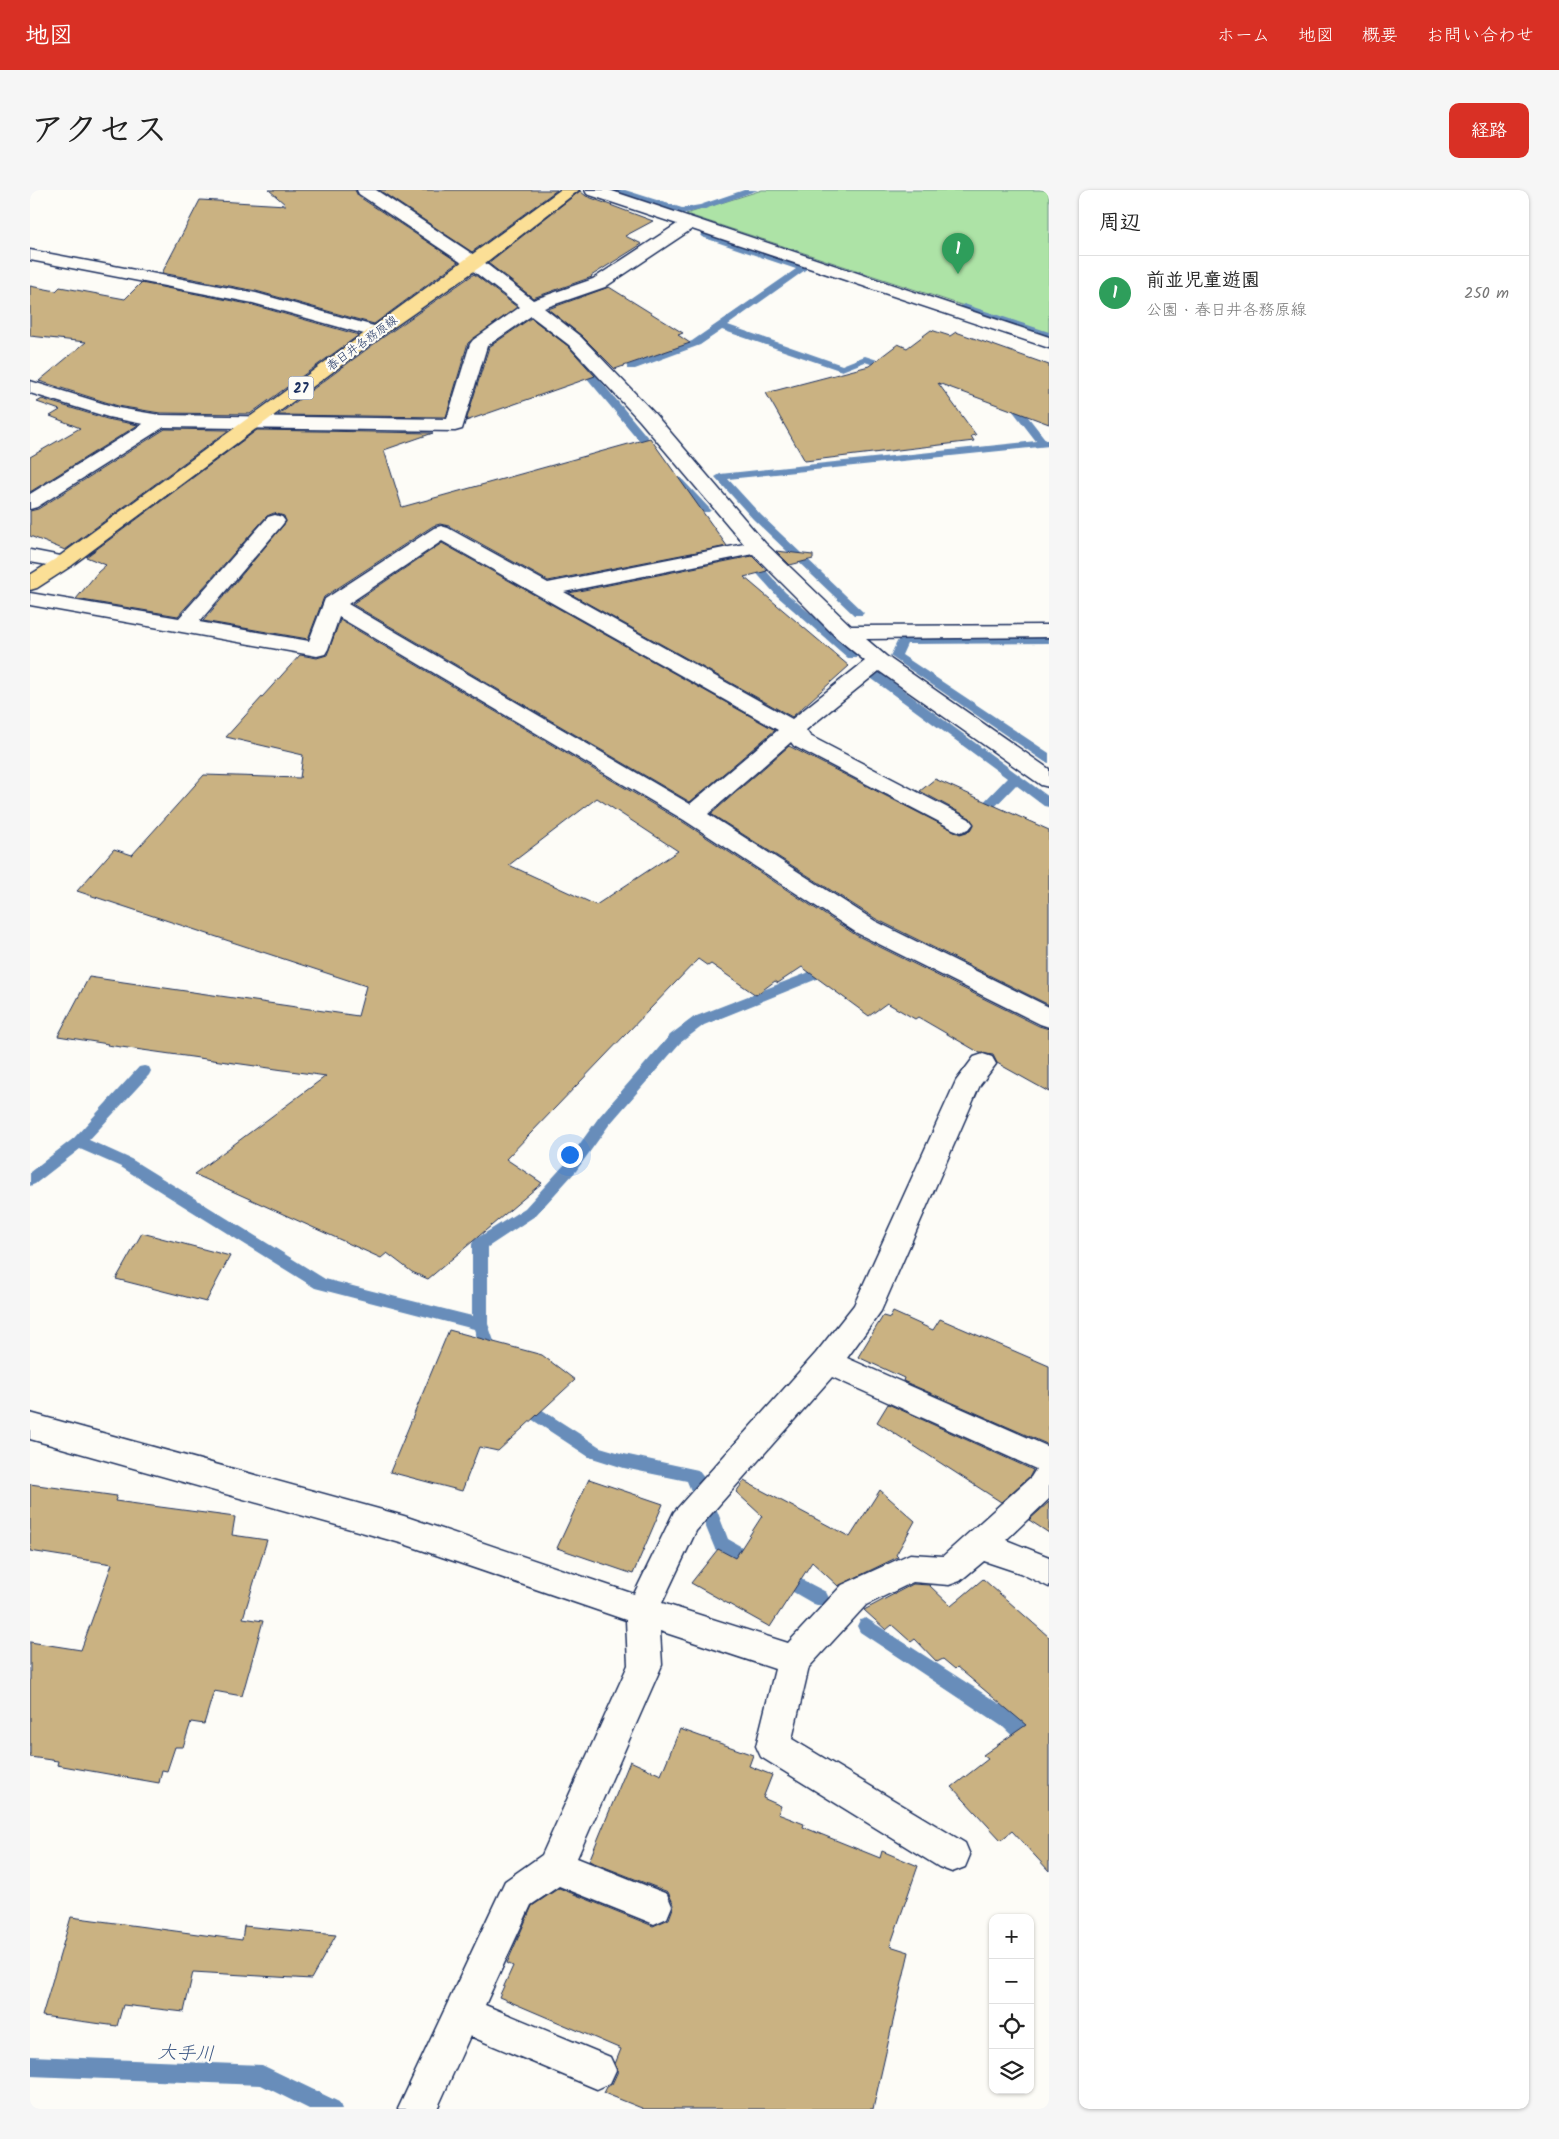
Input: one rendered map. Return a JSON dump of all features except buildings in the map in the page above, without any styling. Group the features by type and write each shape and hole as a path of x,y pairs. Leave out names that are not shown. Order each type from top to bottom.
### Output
{"main road":[{"name":"春日井各務原線","path":"30,584 64,562 375,332 474,264 571,190"}],"street":[{"path":"365,190 474,264 576,341 647,417 758,547 845,633 878,661 1049,780"},
{"path":"593,190 1049,343"},
{"path":"30,387 115,412 160,421 455,425 479,344 531,308 599,283 691,222"},
{"path":"30,255 256,298 375,332"},
{"path":"30,503 160,421"},
{"path":"184,626 275,521"},
{"path":"30,599 317,649 333,604 441,532 793,729 802,741 961,824"},
{"path":"545,590 758,547"},
{"path":"30,556 64,562"},
{"path":"333,604 692,815 866,927 1049,1018"},
{"path":"845,633 1049,631"},
{"path":"692,815 793,729 878,661"},
{"path":"418,2109 518,1893 555,1867 645,1665 642,1611 685,1522 827,1362 866,1311 970,1081 983,1064"},
{"path":"827,1362 1049,1461"},
{"path":"30,1426 404,1530 642,1611 794,1660"},
{"path":"952,1855 773,1746 794,1660 854,1595 910,1568 949,1571 1042,1486 1049,1476"},
{"path":"979,1545 1031,1563 1049,1573"},
{"path":"555,1867 654,1906"},
{"path":"462,2014 597,2070"}],"green space":[{"path":"762,190 1049,190 1049,334 686,214"}],"waterway":[{"path":"616,190 682,211 702,207 753,190"},
{"path":"631,367 696,343 803,268 705,235"},
{"path":"964,307 1049,335"},
{"path":"537,320 569,350 656,454"},
{"path":"721,326 842,368 865,359 892,368"},
{"path":"1007,397 1043,443"},
{"path":"858,613 757,517 720,477 1049,443"},
{"path":"677,480 705,510"},
{"path":"749,558 781,594 852,655"},
{"path":"1049,639 903,641 896,656 1049,759"},
{"path":"876,676 1015,778"},
{"path":"947,848 1015,778"},
{"path":"1015,778 1049,803"},
{"path":"480,1324 480,1244 530,1212 571,1167 604,1121 675,1039 699,1021 812,976 827,963"},
{"path":"79,1142 144,1071"},
{"path":"30,1180 79,1142"},
{"path":"79,1142 126,1163 321,1284 480,1324"},
{"path":"480,1324 492,1358"},
{"path":"522,1404 595,1452 624,1461 692,1475 696,1479 721,1544 755,1563"},
{"path":"780,1576 820,1598"},
{"path":"866,1626 1010,1721 1049,1758"},
{"name":"大手川","path":"30,2066 262,2075 332,2109"}],"place":[{"name":"前並児童遊園","path":"958,274"}]}
